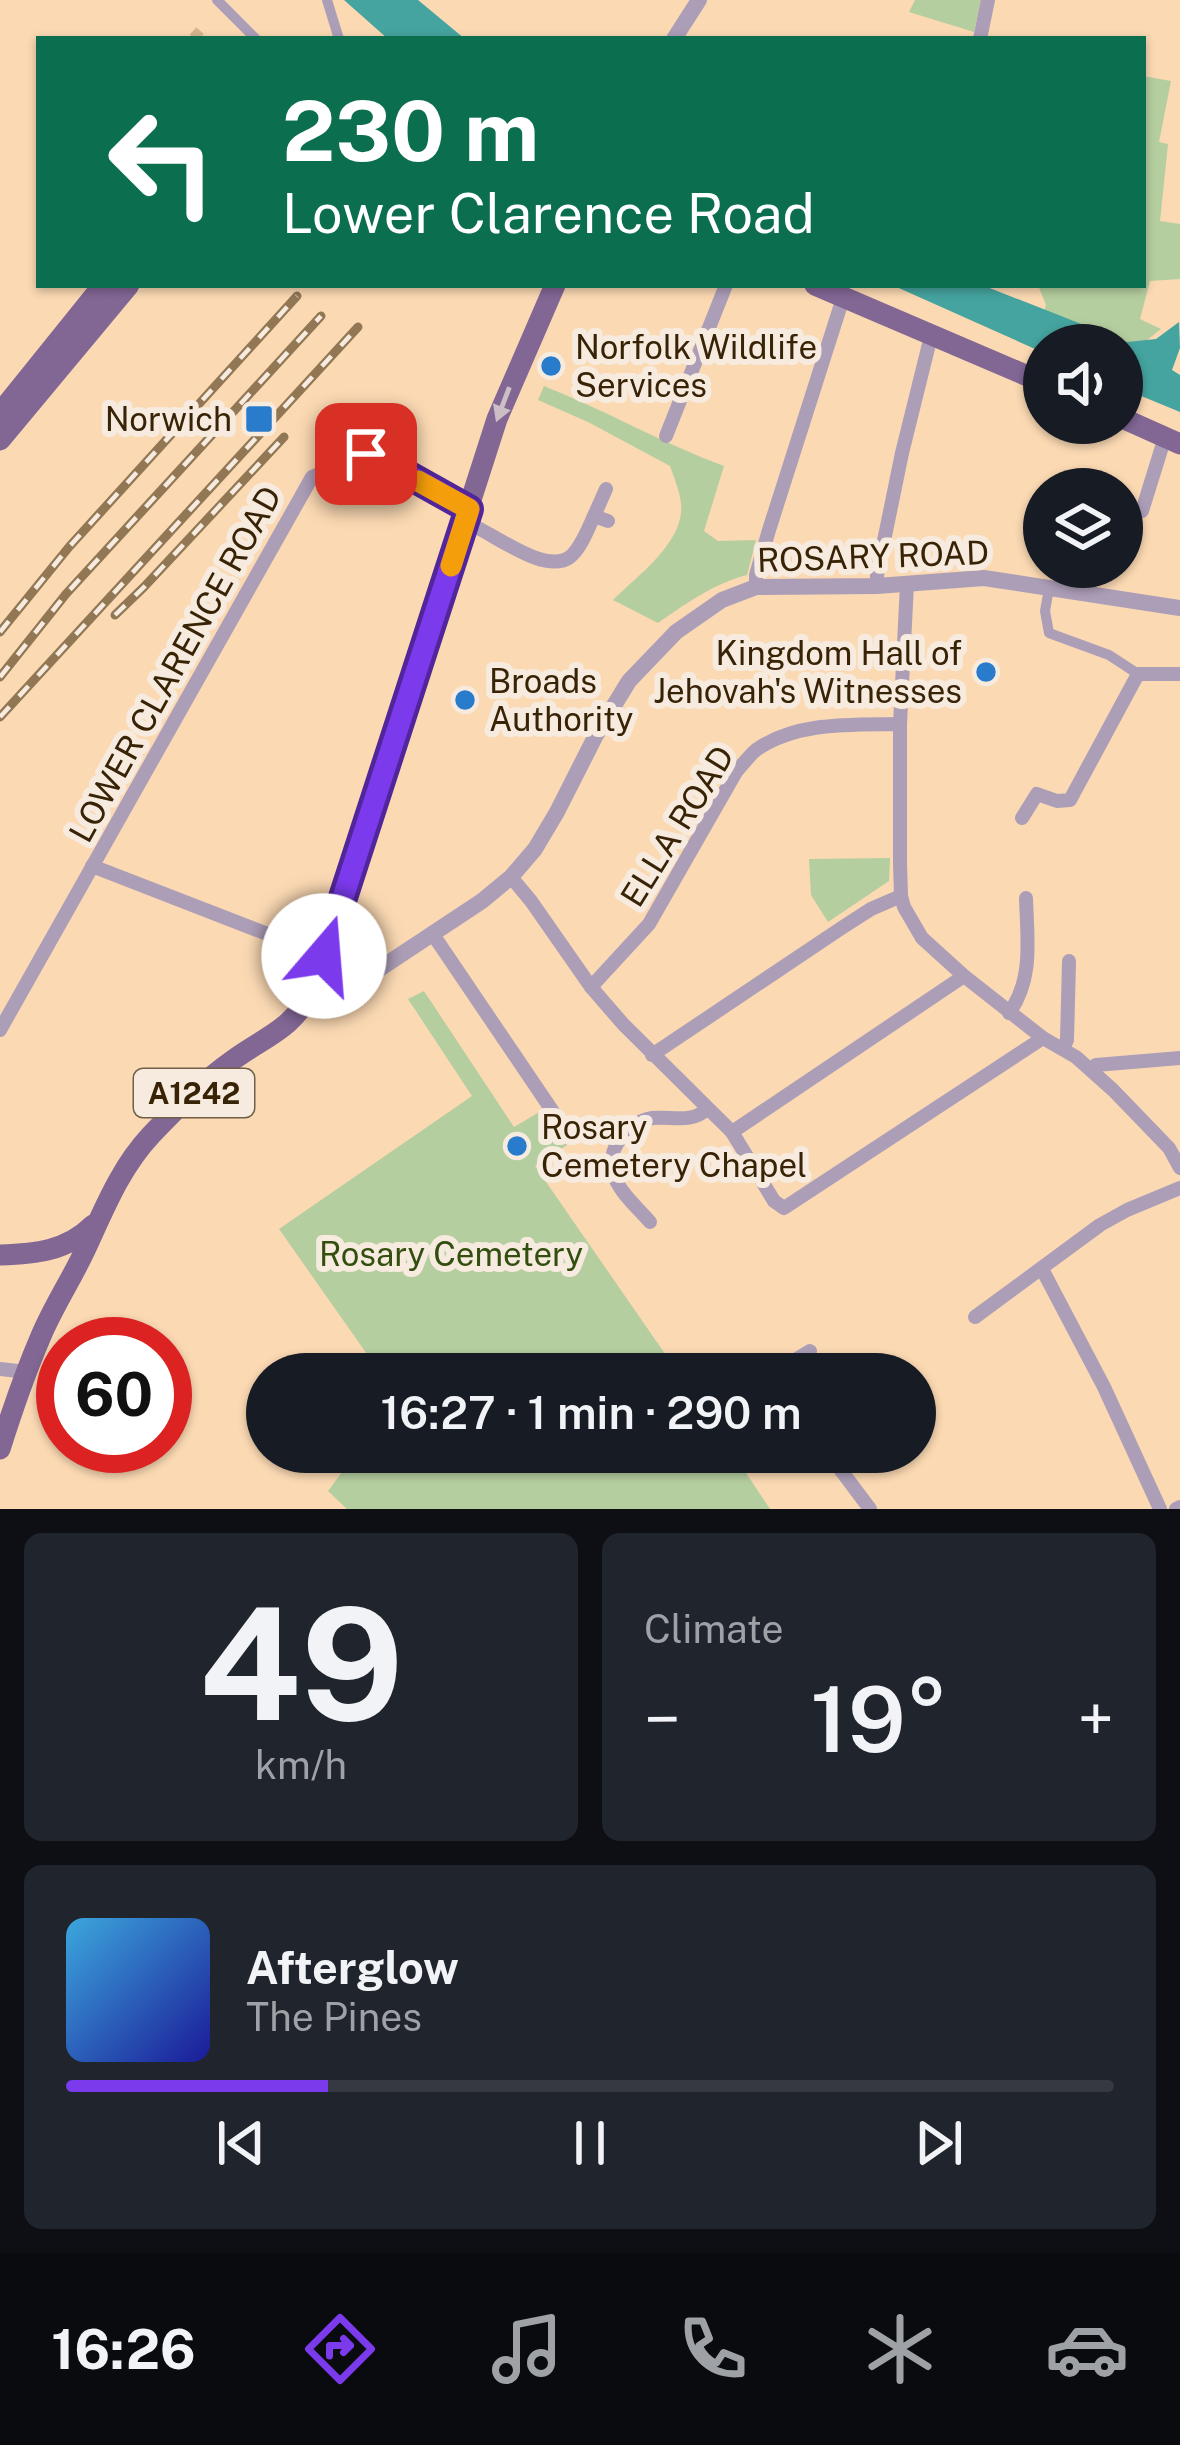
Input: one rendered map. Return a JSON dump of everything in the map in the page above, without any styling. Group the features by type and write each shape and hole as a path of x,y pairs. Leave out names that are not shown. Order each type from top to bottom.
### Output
{"main road":[{"path":"0,413 101,288"},
{"path":"0,440 127,288"},
{"name":"A1242","path":"0,1449 41,1334 129,1164 152,1134 233,1060 294,1019 314,988 497,419 554,288"},
{"path":"821,288 1023,374"},
{"path":"1143,427 1173,440"},
{"name":"A1242","path":"0,1255 30,1254 74,1242 97,1220"},
{"path":"30,1254 62,1262 65,1289"}],"street":[{"path":"217,0 253,36"},
{"path":"327,0 337,36"},
{"path":"674,36 688,0"},
{"path":"675,36 699,0"},
{"path":"981,36 988,0"},
{"path":"666,436 725,288"},
{"path":"756,587 769,530 843,298"},
{"path":"878,586 902,453 931,336"},
{"path":"1143,509 1173,440"},
{"name":"LOWER CLARENCE ROAD","path":"0,1030 312,477 366,454 467,515"},
{"path":"467,515 528,555 557,562 568,558 601,519 606,489"},
{"name":"ROSARY ROAD","path":"314,988 346,991 511,877 557,812 629,681 688,622 722,600 756,587 878,586 984,578 1023,584"},
{"path":"908,584 900,724 901,896 922,938 1009,1013 1090,1070 1169,1148 1180,1168"},
{"path":"1046,588 1048,632 1109,655 1138,674 1180,674"},
{"name":"ROSARY ROAD","path":"1052,588 1180,608"},
{"path":"1022,818 1036,794 1070,800 1138,674"},
{"name":"ELLA ROAD","path":"591,987 649,923 736,772 755,751 818,727 900,724"},
{"path":"92,866 324,956"},
{"path":"511,877 591,987 652,1055 732,1132 775,1202 784,1208 1043,1038"},
{"path":"652,1055 843,927 901,896"},
{"path":"1009,1013 1026,975 1026,898"},
{"path":"432,933 568,1134"},
{"path":"1064,1048 1069,961"},
{"path":"732,1132 964,976"},
{"path":"1090,1070 1108,1063 1180,1058"},
{"path":"650,1222 614,1175 617,1143 639,1122 695,1118 707,1109"},
{"path":"975,1317 1100,1225 1180,1188"},
{"path":"1042,1269 1160,1509"},
{"path":"0,1370 27,1372"},
{"path":"844,1473 870,1509"}],"green space":[{"path":"915,0 981,0 974,32 909,12"},
{"path":"1146,77 1171,81 1159,142 1168,144 1160,221 1180,224 1180,279 1150,281 1140,319 1161,329 1143,343 1143,324 1040,323 1046,305 1039,288 1146,288"},
{"path":"544,386 724,466 704,531 718,541 756,540 747,575 712,589 658,623 613,600 668,545 680,518 677,485 670,466 538,400"},
{"path":"890,858 889,881 828,922 811,895 809,859"},
{"name":"Rosary Cemetery","path":"424,991 514,1127 541,1111 567,1145 535,1166 664,1353 366,1353 279,1229 472,1096 408,999"},
{"path":"341,1473 746,1473 770,1509 347,1509 328,1491"}],"water":[{"path":"344,0 418,0 461,36 385,36"},
{"path":"899,288 990,288 1081,324 1023,324 1023,344"},
{"path":"1179,322 1180,348 1172,370 1180,375 1180,412 1143,397 1143,340 1156,339"}],"tunnel":[{"path":"193,31 199,36"}],"railway":[{"path":"0,632 69,547 297,296"},
{"path":"0,677 66,594 321,316"},
{"path":"0,717 358,327"},
{"path":"115,615 284,437"}],"slow traffic":[{"path":"418,481 469,509 451,566"}],"place":[{"name":"Norfolk Wildlife Services","path":"551,366"},
{"name":"Norwich","path":"259,419"},
{"name":"Kingdom Hall of Jehovah's Witnesses","path":"986,672"},
{"name":"Broads Authority","path":"465,700"},
{"name":"Rosary Cemetery Chapel","path":"517,1146"}],"route":[{"path":"324,956 469,509 366,454"}]}
